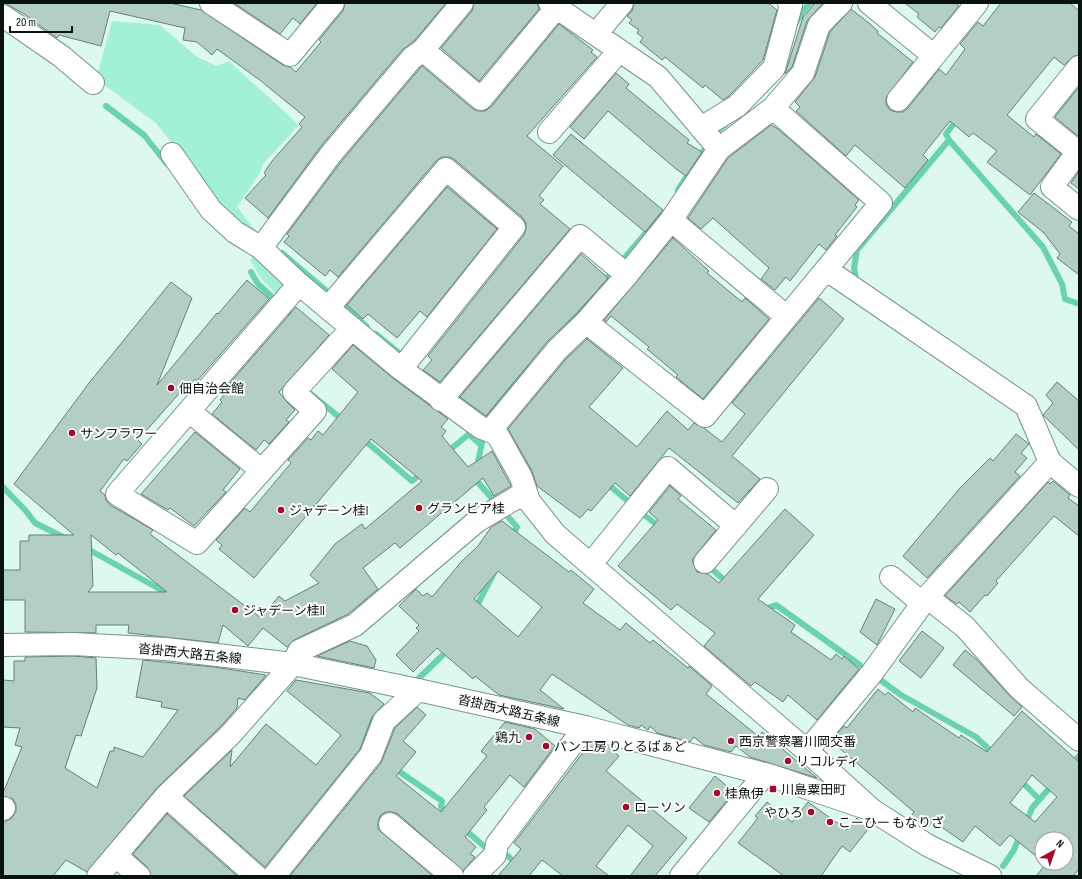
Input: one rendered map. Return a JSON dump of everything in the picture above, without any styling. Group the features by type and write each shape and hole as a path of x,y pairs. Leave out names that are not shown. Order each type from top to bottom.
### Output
{"street":[{"path":"211,3 290,55 333,3"},
{"path":"261,248 332,154 412,58 423,50 462,3"},
{"path":"596,34 622,3"},
{"path":"485,429 557,350 586,322 621,270 671,220 711,140 737,106 774,68 791,5 789,3"},
{"path":"711,140 773,108 802,73 819,25 841,3"},
{"path":"868,3 934,56"},
{"path":"898,100 977,3"},
{"path":"423,50 481,99 553,6 658,77 711,140"},
{"path":"3,16 61,56 93,84"},
{"path":"549,132 619,50"},
{"path":"1079,67 1037,118 1078,151 1052,187 1079,209"},
{"path":"586,322 705,416 881,203 773,108"},
{"path":"172,154 211,210 235,232 261,248 299,284 401,369 441,400 485,429 496,434 518,470 529,501 556,534 807,751 872,810"},
{"path":"328,308 446,169 514,227 401,369"},
{"path":"671,220 787,317"},
{"path":"441,400 580,236 621,270"},
{"path":"827,270 1026,406 1050,462 1079,486"},
{"path":"299,284 117,494 197,543 315,411 294,392 352,328"},
{"path":"189,411 261,470"},
{"path":"807,751 872,673 924,600 1050,462"},
{"path":"591,564 668,468 736,526"},
{"path":"705,562 767,489"},
{"path":"98,876 166,796 230,735 293,664 299,651 354,625 477,521 526,492"},
{"path":"891,577 965,627 1019,688 1079,740"},
{"name":"沓掛西大路五条線","path":"3,645 73,644 166,649 293,664 418,690 585,728 765,774 872,810 927,845 990,876"},
{"path":"274,876 373,751 384,721 418,690"},
{"path":"474,876 496,849 585,728"},
{"path":"682,876 765,774"},
{"path":"166,796 256,876"},
{"path":"390,824 452,876"},
{"path":"116,856 140,876"}],"green space":[{"path":"112,21 160,25 197,57 217,66 229,61 299,125 263,164 260,173 237,207 257,232 237,226 156,123 96,79"},
{"path":"254,255 291,286 280,298 260,277 250,260"}],"building":[{"path":"5,3 170,3 201,10 283,65 290,67 296,72 321,42 319,40 343,11 345,3 446,3 414,41 402,50 321,146 268,218 245,198 266,175 264,173 272,161 302,127 299,124 305,117 261,81 217,49 212,55 197,42 183,40 185,28 110,11 101,46 59,35 57,38 24,14"},
{"path":"234,3 317,3 300,24 293,18 280,34"},
{"path":"474,3 537,3 539,9 479,81 441,48 472,11"},
{"path":"634,3 768,3 777,10 763,60 729,96 723,100 705,85 703,88 665,57 662,60 640,42 643,38 637,33 639,30 629,23 632,20 627,16 632,11"},
{"path":"815,3 823,3 807,21 792,67 785,74 803,17"},
{"path":"905,3 955,3 959,6 941,28 939,27 935,32 917,17 919,14"},
{"path":"1001,3 1070,3 1079,11 1079,55 1074,56 1064,65 1054,57 1007,115 1034,137 1036,134 1061,154 1030,195 987,162 997,151 973,133 969,137 950,121 923,155 928,160 905,188 855,145 846,156 796,111 800,107 795,102 815,77 830,32 851,9 878,31 877,33 913,62 886,98 886,105 890,110 903,112 908,108 939,69 946,75 965,49 960,44 978,22 983,26"},
{"path":"559,24 593,50 591,52 597,57 527,136 563,166 539,196 544,200 540,204 570,229 440,382 423,370 432,360 428,356 524,235 526,223 522,217 454,159 442,157 436,161 338,277 330,270 325,276 284,242 289,236 287,234 341,162 422,66 473,109 485,111 491,107"},
{"path":"616,73 629,84 626,88 689,140 687,143 702,152 686,176 608,111 584,139 570,127"},
{"path":"1079,87 1079,137 1055,117"},
{"path":"771,125 778,129 859,200 855,205 857,207 835,235 837,236 826,250 819,244 790,281 786,277 775,290 761,279 769,268 713,218 701,229 688,218 728,158"},
{"path":"571,134 663,210 645,232 553,155"},
{"path":"1079,171 1079,189 1071,183"},
{"path":"447,187 497,229 427,317 420,311 397,338 368,314 363,319 347,305"},
{"path":"1034,193 1072,222 1069,226 1079,234 1079,275 1057,258 1060,254 1044,233 1018,212"},
{"path":"673,238 709,271 707,273 742,302 745,298 769,319 703,399 676,377 678,375 647,349 649,347 611,316 606,322 604,320"},
{"path":"581,254 608,278 577,313 547,342 486,416 460,397"},
{"path":"247,280 269,299 197,381 195,379 186,390 184,388 138,440 142,444 127,461 124,459 100,491 105,495 106,500 110,505 153,530 150,534 261,618 279,596 285,601 319,583 310,575 335,544 362,524 365,529 422,481 371,439 254,578 219,549 222,545 216,540 245,508 250,512 291,463 288,460 308,438 311,440 318,431 323,435 358,392 332,369 353,345 394,379 448,419 441,427 446,431 442,436 468,467 492,451 511,486 494,496 483,478 400,548 395,543 363,568 378,589 348,614 294,640 287,647 263,628 248,646 223,625 218,643 128,633 129,625 96,625 96,633 25,632 25,600 3,600 3,570 20,570 20,541 29,541 29,535 74,535 14,484 89,383 171,282 192,298 157,385 217,313 218,314","holes":["91,535 116,555 118,553 167,592 88,592 93,586"]},
{"path":"819,298 844,319 732,456 760,479 738,503 669,448 630,496 615,483 591,511 588,509 580,518 537,486 532,471 508,429 566,359 587,339 623,368 589,407 637,447 667,411 688,430 694,423 704,428 722,442 745,414 732,403"},
{"path":"296,307 329,335 279,392 295,410 286,420 289,422 269,444 264,440 256,450 212,414 222,402 220,400 232,385 230,383"},
{"path":"1057,382 1079,401 1079,450 1043,415 1053,403 1046,395"},
{"path":"195,432 240,469 223,490 226,492 194,526 170,508 168,510 141,494"},
{"path":"1016,434 1029,444 1021,453 1027,458 1015,472 1020,476 927,578 903,556 960,488 990,458 993,461"},
{"path":"1053,481 1070,495 1068,498 1079,506 1079,536 1054,516 996,581 998,583 987,596 985,595 970,612 959,602 957,604 945,596 1048,482 1050,484"},
{"path":"670,486 681,496 678,499 716,530 692,560 697,572 708,574 719,583 785,509 814,535 758,599 795,625 791,632 831,660 836,654 842,659 844,656 859,669 817,720 788,695 783,702 755,682 751,686 704,646 715,633 677,604 671,610 618,566 658,520 649,512"},
{"path":"502,521 569,572 571,570 594,589 583,603 620,630 626,623 650,643 653,640 688,668 689,666 712,686 706,694 758,736 762,732 817,778 750,757 736,746 731,752 704,745 694,737 690,742 657,733 650,726 648,730 641,725 639,728 628,725 552,674 540,690 564,709 499,695 475,676 473,679 437,648 413,672 396,655 419,631 416,628 419,625 399,606 416,589 423,596 427,593 432,597 462,561 478,546 492,526","holes":["498,571 542,607 518,637 474,599"]},
{"path":"876,599 895,609 877,645 860,632"},
{"path":"922,631 944,648 921,678 899,661"},
{"path":"350,641 367,646 376,660 374,668 317,656"},
{"path":"965,650 977,660 1022,707 1014,716 953,665"},
{"path":"73,656 96,658 97,688 81,736 76,735 65,768 97,788 110,751 114,751 114,747 143,757 178,710 161,707 162,702 136,697 143,660 214,667 266,675 245,700 238,698 237,708 221,726 157,788 87,872 66,860 53,876 3,876 3,823 12,818 16,811 16,805 13,799 3,796 3,793 22,747 15,745 20,728 3,727 3,680 14,681 14,661 25,661 25,657"},
{"path":"296,680 370,693 384,704 372,717 360,749 265,867 184,796 232,750 230,767 266,724 316,765 341,735 287,691"},
{"path":"878,689 885,695 888,692 913,712 915,708 959,738 961,735 987,752 1022,711 1079,762 1079,869 1073,876 1036,876 1040,871 1074,871 1074,831 1034,831 1034,854 1010,835 1000,846 975,826 963,842 933,821 927,828 911,816 914,812 831,741 844,726 847,728","holes":["1032,775 1057,797 1035,822 1010,803"]},
{"path":"417,707 426,715 403,741 416,752 396,776 441,812 487,756 481,751 505,722 535,729 555,746 524,787 510,775 484,807 487,810 465,837 476,847 470,854 475,857 463,871 398,814 385,812 380,816 378,829 433,876 290,876 381,763 395,728"},
{"path":"591,742 607,746 619,756 606,771 687,838 655,876 630,876 653,846 628,825 596,866 609,876 563,876 542,860 529,876 498,876 521,849 514,843"},
{"path":"715,776 734,792 709,822 689,808"},
{"path":"767,802 792,822 808,802 847,830 857,818 869,828 850,852 842,846 821,876 784,876 738,843 758,818 755,816"},
{"path":"167,814 237,876 151,876 147,867 133,854"}],"waterway":[{"path":"796,23 802,12 810,3"},
{"path":"106,106 144,135 167,164"},
{"path":"958,118 946,134 949,140 1043,247 1062,284 1065,299 1079,304"},
{"path":"678,190 716,132 725,125"},
{"path":"857,284 854,268 857,250 949,140"},
{"path":"603,283 662,214"},
{"path":"282,253 330,294"},
{"path":"251,272 258,284 295,318"},
{"path":"562,330 590,298"},
{"path":"343,305 367,327"},
{"path":"376,334 403,356"},
{"path":"490,415 500,398 528,368"},
{"path":"306,390 344,421"},
{"path":"477,467 484,433"},
{"path":"446,453 469,434 481,445"},
{"path":"362,438 412,481 422,473"},
{"path":"475,476 475,479 517,527 511,538"},
{"path":"605,482 629,502"},
{"path":"3,487 26,511 35,523 67,539"},
{"path":"643,514 661,528"},
{"path":"86,548 172,596"},
{"path":"707,565 729,584"},
{"path":"475,609 494,573"},
{"path":"762,608 765,609 776,605 860,665"},
{"path":"419,678 449,649"},
{"path":"879,679 901,695 976,737 994,754"},
{"path":"369,746 363,732 377,717"},
{"path":"1071,765 1079,756"},
{"path":"394,768 442,801 441,807 449,815"},
{"path":"1019,779 1039,799"},
{"path":"1026,823 1032,808 1053,784"},
{"path":"463,828 485,847 508,856 528,876"},
{"path":"1003,866 1014,850 1020,835"}],"place":[{"name":"佃自治会館","path":"171,388"},
{"name":"サンフラワー","path":"72,433"},
{"name":"グランビア桂","path":"419,508"},
{"name":"ジャデーン桂I","path":"281,510"},
{"name":"ジャデーン桂II","path":"235,610"},
{"name":"鶏九","path":"529,737"},
{"name":"西京警察署川岡交番","path":"731,741"},
{"name":"パン工房 りとるばぁど","path":"546,746"},
{"name":"リコルディ","path":"788,761"},
{"name":"川島粟田町","path":"773,789"},
{"name":"桂魚伊","path":"717,793"},
{"name":"ローソン","path":"626,807"},
{"name":"やひろ","path":"811,812"},
{"name":"こーひー もなりざ","path":"830,822"}]}
